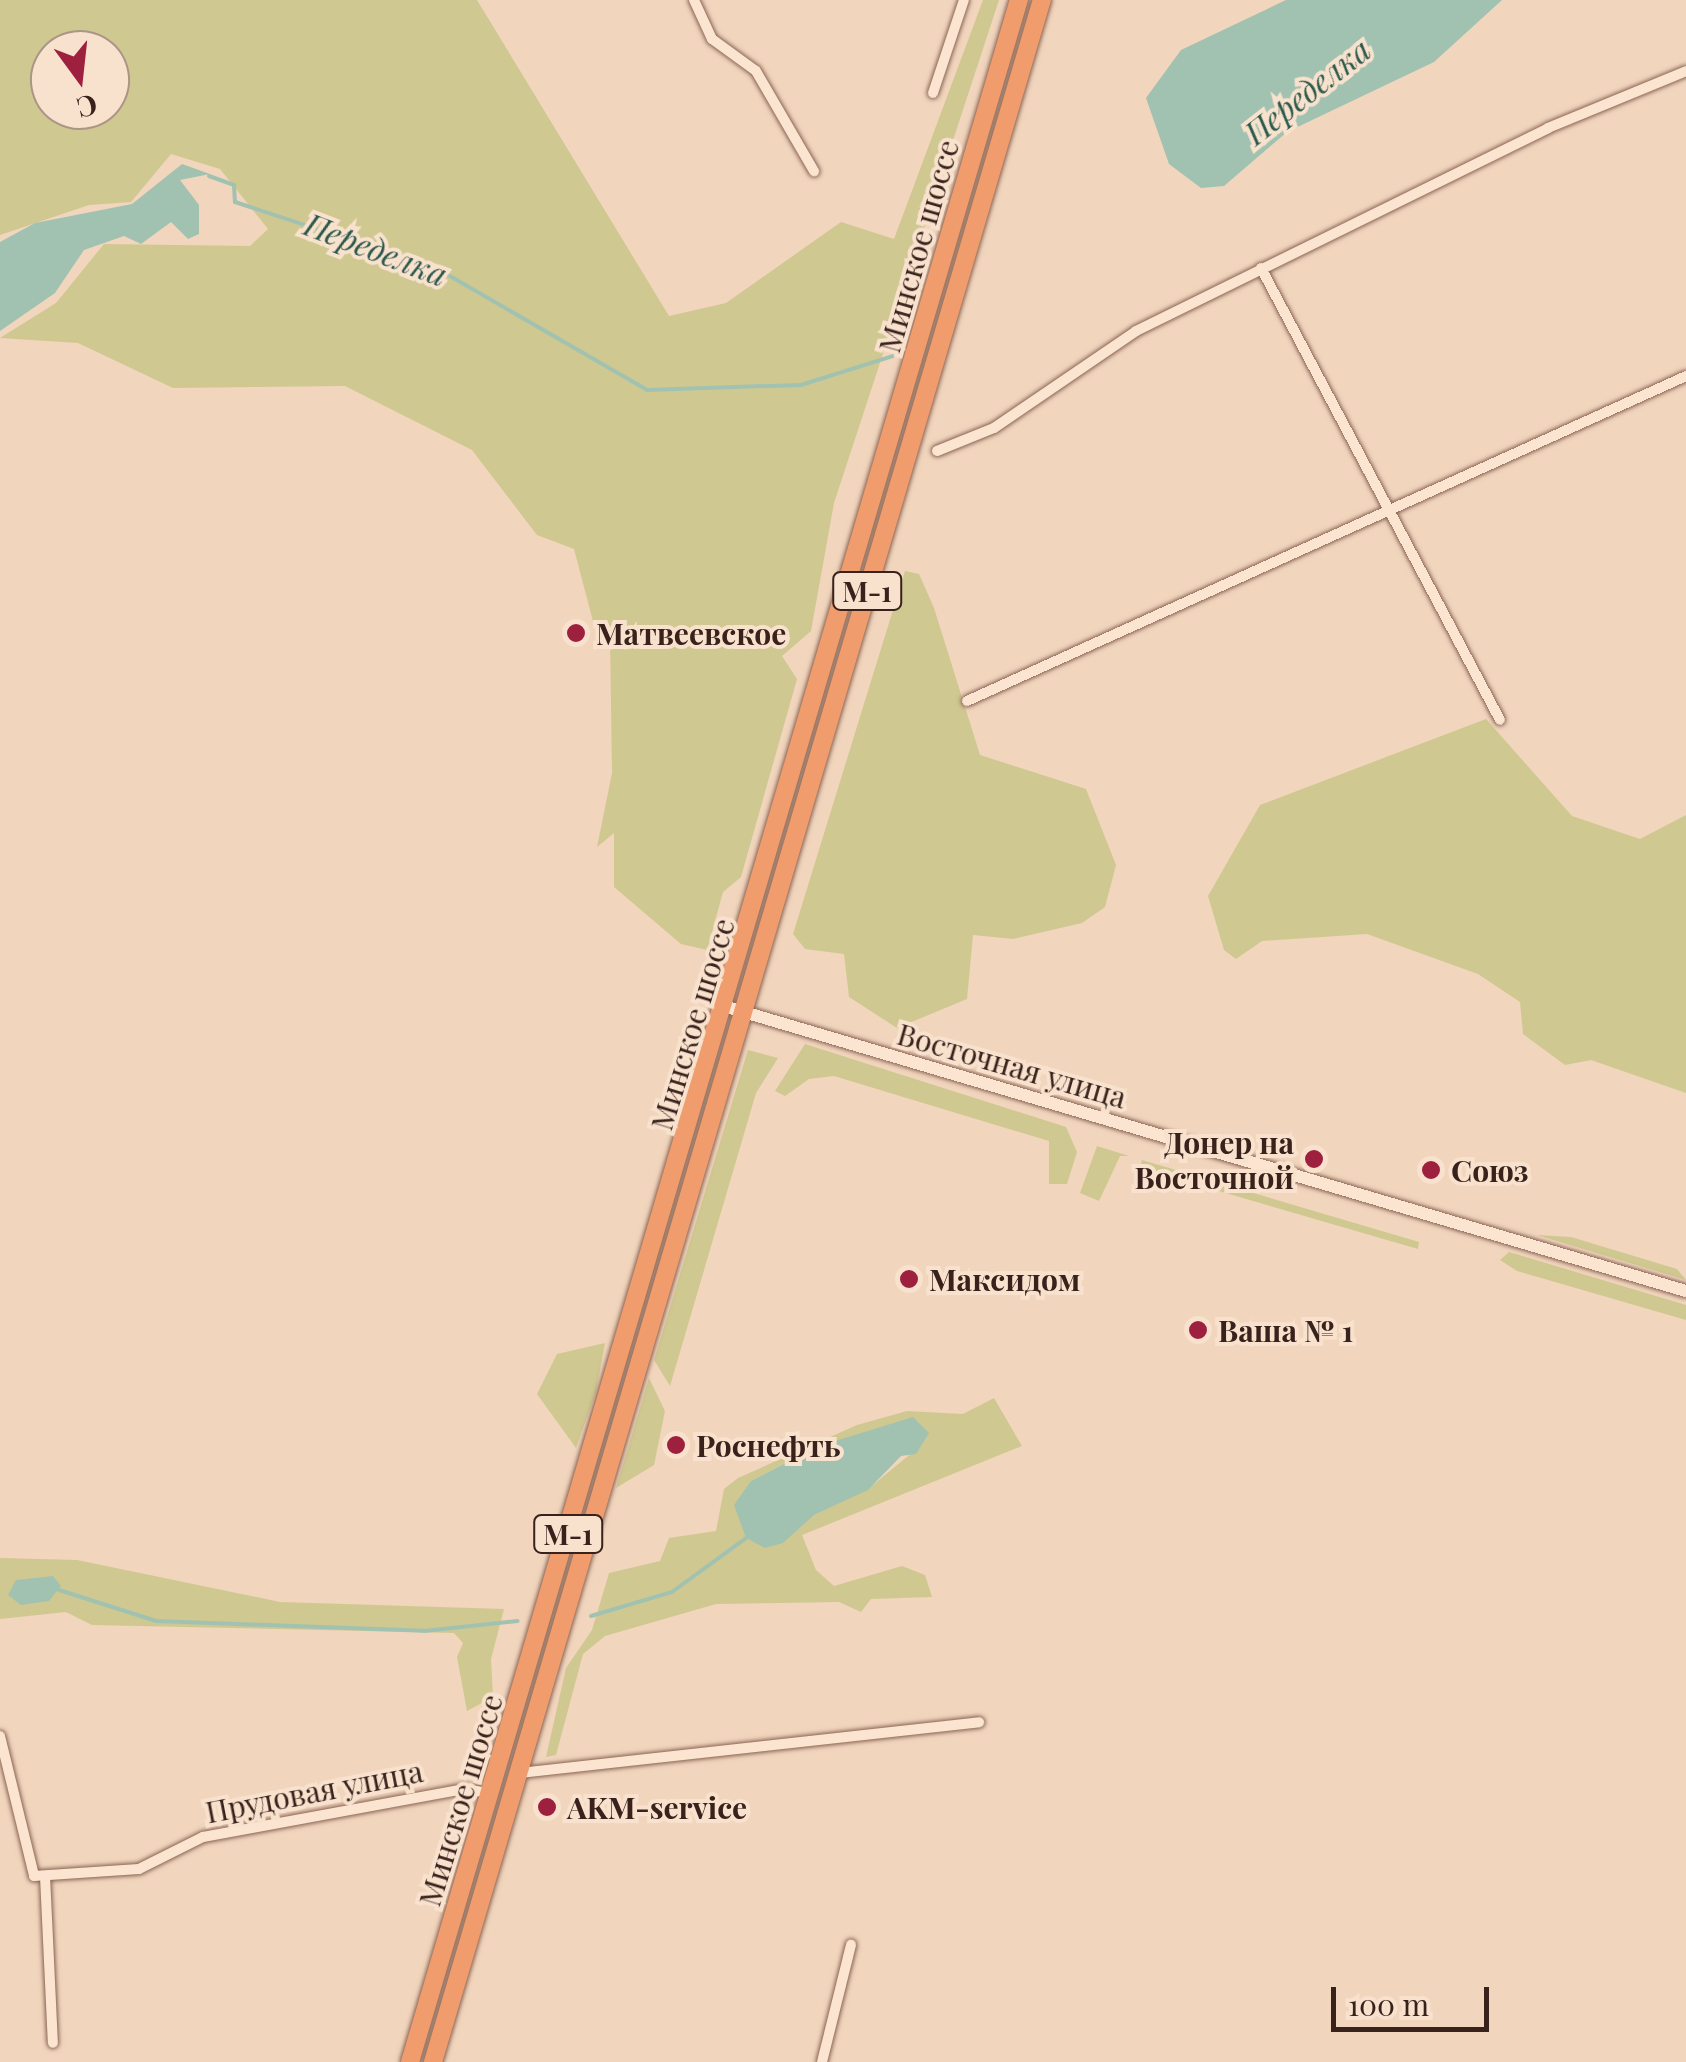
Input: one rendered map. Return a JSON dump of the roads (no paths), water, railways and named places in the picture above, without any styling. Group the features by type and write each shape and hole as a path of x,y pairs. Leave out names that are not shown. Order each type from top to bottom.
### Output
{"highway":[{"name":"Минское шоссе","path":"434,2062 520,1773 1019,0"},
{"name":"Минское шоссе","path":"410,2062 736,1010 1042,0"}],"street":[{"path":"694,0 712,39 756,70 814,170"},
{"path":"933,93 964,0"},
{"path":"937,451 994,428 1112,345 1262,268 1548,128 1686,71"},
{"path":"1262,268 1500,720"},
{"path":"967,701 1686,376"},
{"name":"Восточная улица","path":"736,1010 1686,1291"},
{"path":"520,1773 979,1722"},
{"path":"0,1736 40,1876 53,2042"},
{"name":"Прудовая улица","path":"40,1876 150,1867 202,1837 464,1789 491,1793"},
{"path":"822,2062 851,1945"}],"water":[{"path":"1286,0 1502,0 1434,62 1287,132 1224,186 1201,188 1169,164 1146,98 1181,50"},
{"path":"182,164 210,174 180,180 199,205 199,234 188,239 171,222 141,244 124,236 84,250 55,293 0,331 0,242 35,223 132,204"},
{"path":"913,1417 929,1433 916,1454 901,1456 868,1490 814,1515 783,1543 765,1548 746,1538 734,1505 751,1481 819,1446"},
{"path":"53,1576 61,1586 49,1601 21,1605 8,1595 16,1580"}],"waterway":[{"name":"Переделка","path":"209,176 234,185 235,202 436,268 647,390 801,385 893,356"},
{"path":"591,1616 672,1592 746,1538"},
{"path":"59,1590 156,1621 424,1631 517,1621"}],"place":[{"name":"Матвеевское","path":"576,633"},
{"name":"Донер на Восточной","path":"1314,1159"},
{"name":"Союз","path":"1431,1170"},
{"name":"Максидом","path":"909,1279"},
{"name":"Ваша № 1","path":"1198,1330"},
{"name":"Роснефть","path":"676,1445"},
{"name":"AKM-service","path":"547,1807"}]}
